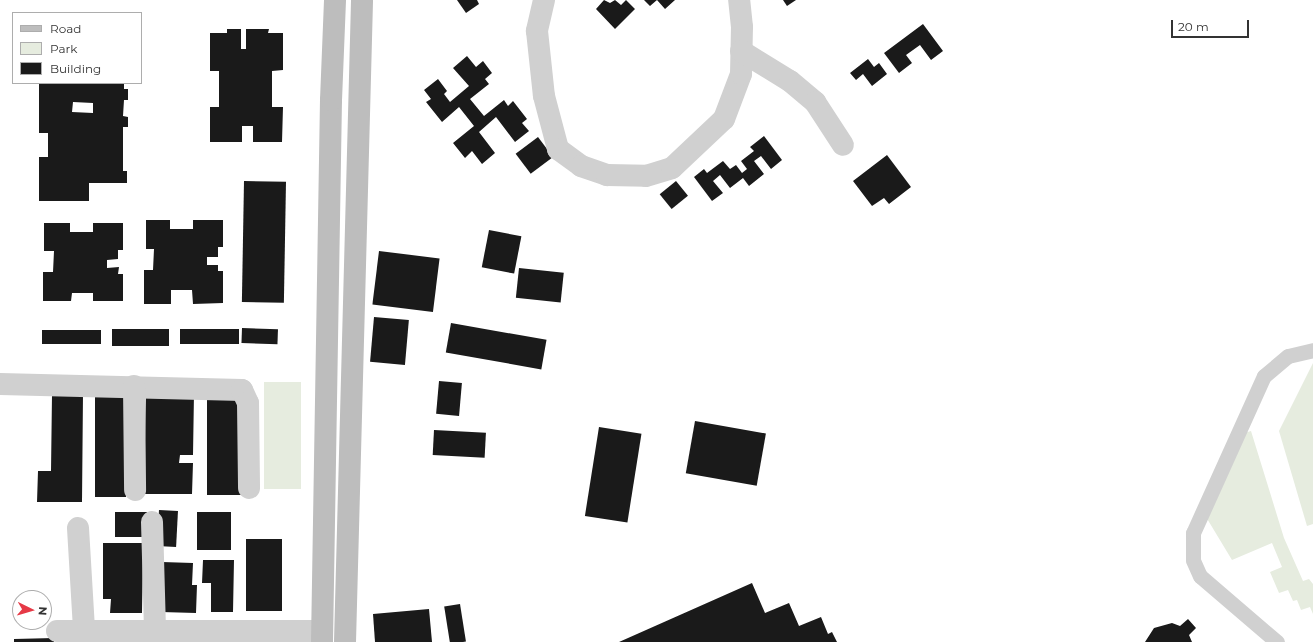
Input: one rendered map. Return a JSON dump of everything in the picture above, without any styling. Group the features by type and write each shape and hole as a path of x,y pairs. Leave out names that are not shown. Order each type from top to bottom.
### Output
{"street":[{"path":"57,630 155,631 322,636 331,100 335,0"},
{"path":"345,642 362,0"},
{"path":"544,0 537,32 544,96 558,148 581,166 607,175 646,176 672,168 724,119 741,74 742,51 739,0"},
{"path":"742,51 790,81 815,102 843,145"},
{"path":"0,384 134,386 242,390 248,403 249,488"},
{"path":"134,386 135,490"},
{"path":"152,522 155,631"},
{"path":"78,528 84,630"}],"lane":[{"path":"1276,642 1200,576 1193,560 1193,533 1264,376 1288,356 1313,350"}],"green space":[{"path":"1313,363 1313,524 1307,526 1279,431"},
{"path":"264,382 301,382 301,489 264,489"},
{"path":"1251,431 1284,538 1303,581 1309,579 1313,584 1313,614 1310,607 1301,610 1297,600 1293,601 1288,590 1279,593 1270,572 1282,567 1272,543 1232,560 1203,512 1241,434"}],"building":[{"path":"457,0 477,0 479,4 466,13"},
{"path":"604,0 610,3 615,0 621,5 626,0 635,9 615,29 596,9"},
{"path":"644,0 657,0 650,6"},
{"path":"657,0 675,0 665,9"},
{"path":"783,0 796,0 787,6"},
{"path":"923,24 943,51 931,60 920,45 906,55 912,63 899,73 884,53"},
{"path":"227,29 241,29 241,49 246,49 246,29 269,29 268,33 283,33 283,70 272,71 272,107 283,107 282,142 253,142 253,126 242,126 242,142 210,142 210,107 219,107 219,71 210,71 210,33 227,33"},
{"path":"467,56 476,67 483,61 492,73 485,79 489,84 470,99 484,116 504,100 508,106 513,101 527,119 522,123 529,131 515,142 496,117 479,132 495,153 482,164 472,151 465,158 453,143 474,126 459,107 442,122 426,102 431,99 424,90 438,79 447,91 444,94 450,102 469,86 453,68"},
{"path":"868,59 874,67 879,63 887,74 872,86 863,74 856,80 850,73"},
{"path":"39,84 124,84 124,89 128,89 128,100 124,100 123,116 128,117 128,127 123,127 123,171 127,171 127,183 89,183 89,201 39,201 39,157 48,157 48,133 39,133","holes":["73,102 93,103 93,113 72,112"]},
{"path":"764,136 782,160 771,169 761,156 754,161 764,174 749,186 743,178 730,188 720,175 713,181 723,193 712,201 694,177 704,169 707,173 723,161 730,169 736,165 742,173 747,169 741,161 754,151 750,147"},
{"path":"538,137 553,157 531,174 516,154"},
{"path":"887,155 911,187 889,204 884,198 872,206 853,181"},
{"path":"244,181 286,182 284,303 242,302"},
{"path":"676,181 688,196 672,209 660,194"},
{"path":"146,220 170,220 170,229 193,229 193,220 223,220 223,247 218,247 218,257 207,257 207,265 218,265 218,271 223,271 223,303 193,304 192,290 171,290 171,304 144,304 144,270 153,270 154,249 146,249"},
{"path":"44,223 70,223 70,232 93,232 93,223 123,223 123,250 118,250 118,259 107,260 107,268 119,267 118,274 123,274 123,301 93,301 93,293 72,293 71,301 43,301 43,272 53,272 54,251 44,251"},
{"path":"489,230 521,236 514,274 482,267"},
{"path":"379,251 440,258 433,312 372,305"},
{"path":"519,268 564,273 561,303 516,298"},
{"path":"374,317 409,320 405,365 370,362"},
{"path":"451,323 547,340 541,369 446,353"},
{"path":"242,328 278,329 277,344 241,343"},
{"path":"112,329 169,329 169,346 112,346"},
{"path":"180,329 239,329 239,344 180,344"},
{"path":"42,330 101,330 101,344 42,344"},
{"path":"439,381 462,383 459,416 436,414"},
{"path":"146,389 194,393 193,455 180,455 179,463 193,463 192,494 144,494"},
{"path":"207,391 241,391 241,495 207,495"},
{"path":"52,394 83,394 82,502 37,502 38,471 51,471"},
{"path":"95,395 126,395 126,497 95,497"},
{"path":"695,421 766,434 757,486 686,473"},
{"path":"599,427 641,434 627,523 585,516"},
{"path":"434,430 486,433 485,458 433,455"},
{"path":"159,510 178,511 176,547 157,546"},
{"path":"115,512 147,512 147,537 115,537"},
{"path":"197,512 231,512 231,550 197,550"},
{"path":"246,539 282,539 282,611 246,611"},
{"path":"103,543 143,543 142,613 110,613 111,599 103,599"},
{"path":"203,560 234,560 233,612 211,612 211,583 202,583"},
{"path":"162,562 193,563 192,585 197,585 196,613 161,612"},
{"path":"752,583 765,613 789,603 799,626 821,617 828,634 832,632 837,642 619,642"},
{"path":"460,604 466,642 450,642 444,607"},
{"path":"429,609 432,642 375,642 373,614"},
{"path":"1188,619 1196,628 1189,635 1192,642 1145,642 1154,628 1172,623 1180,626"},
{"path":"54,638 54,642 14,642 14,639"}]}
